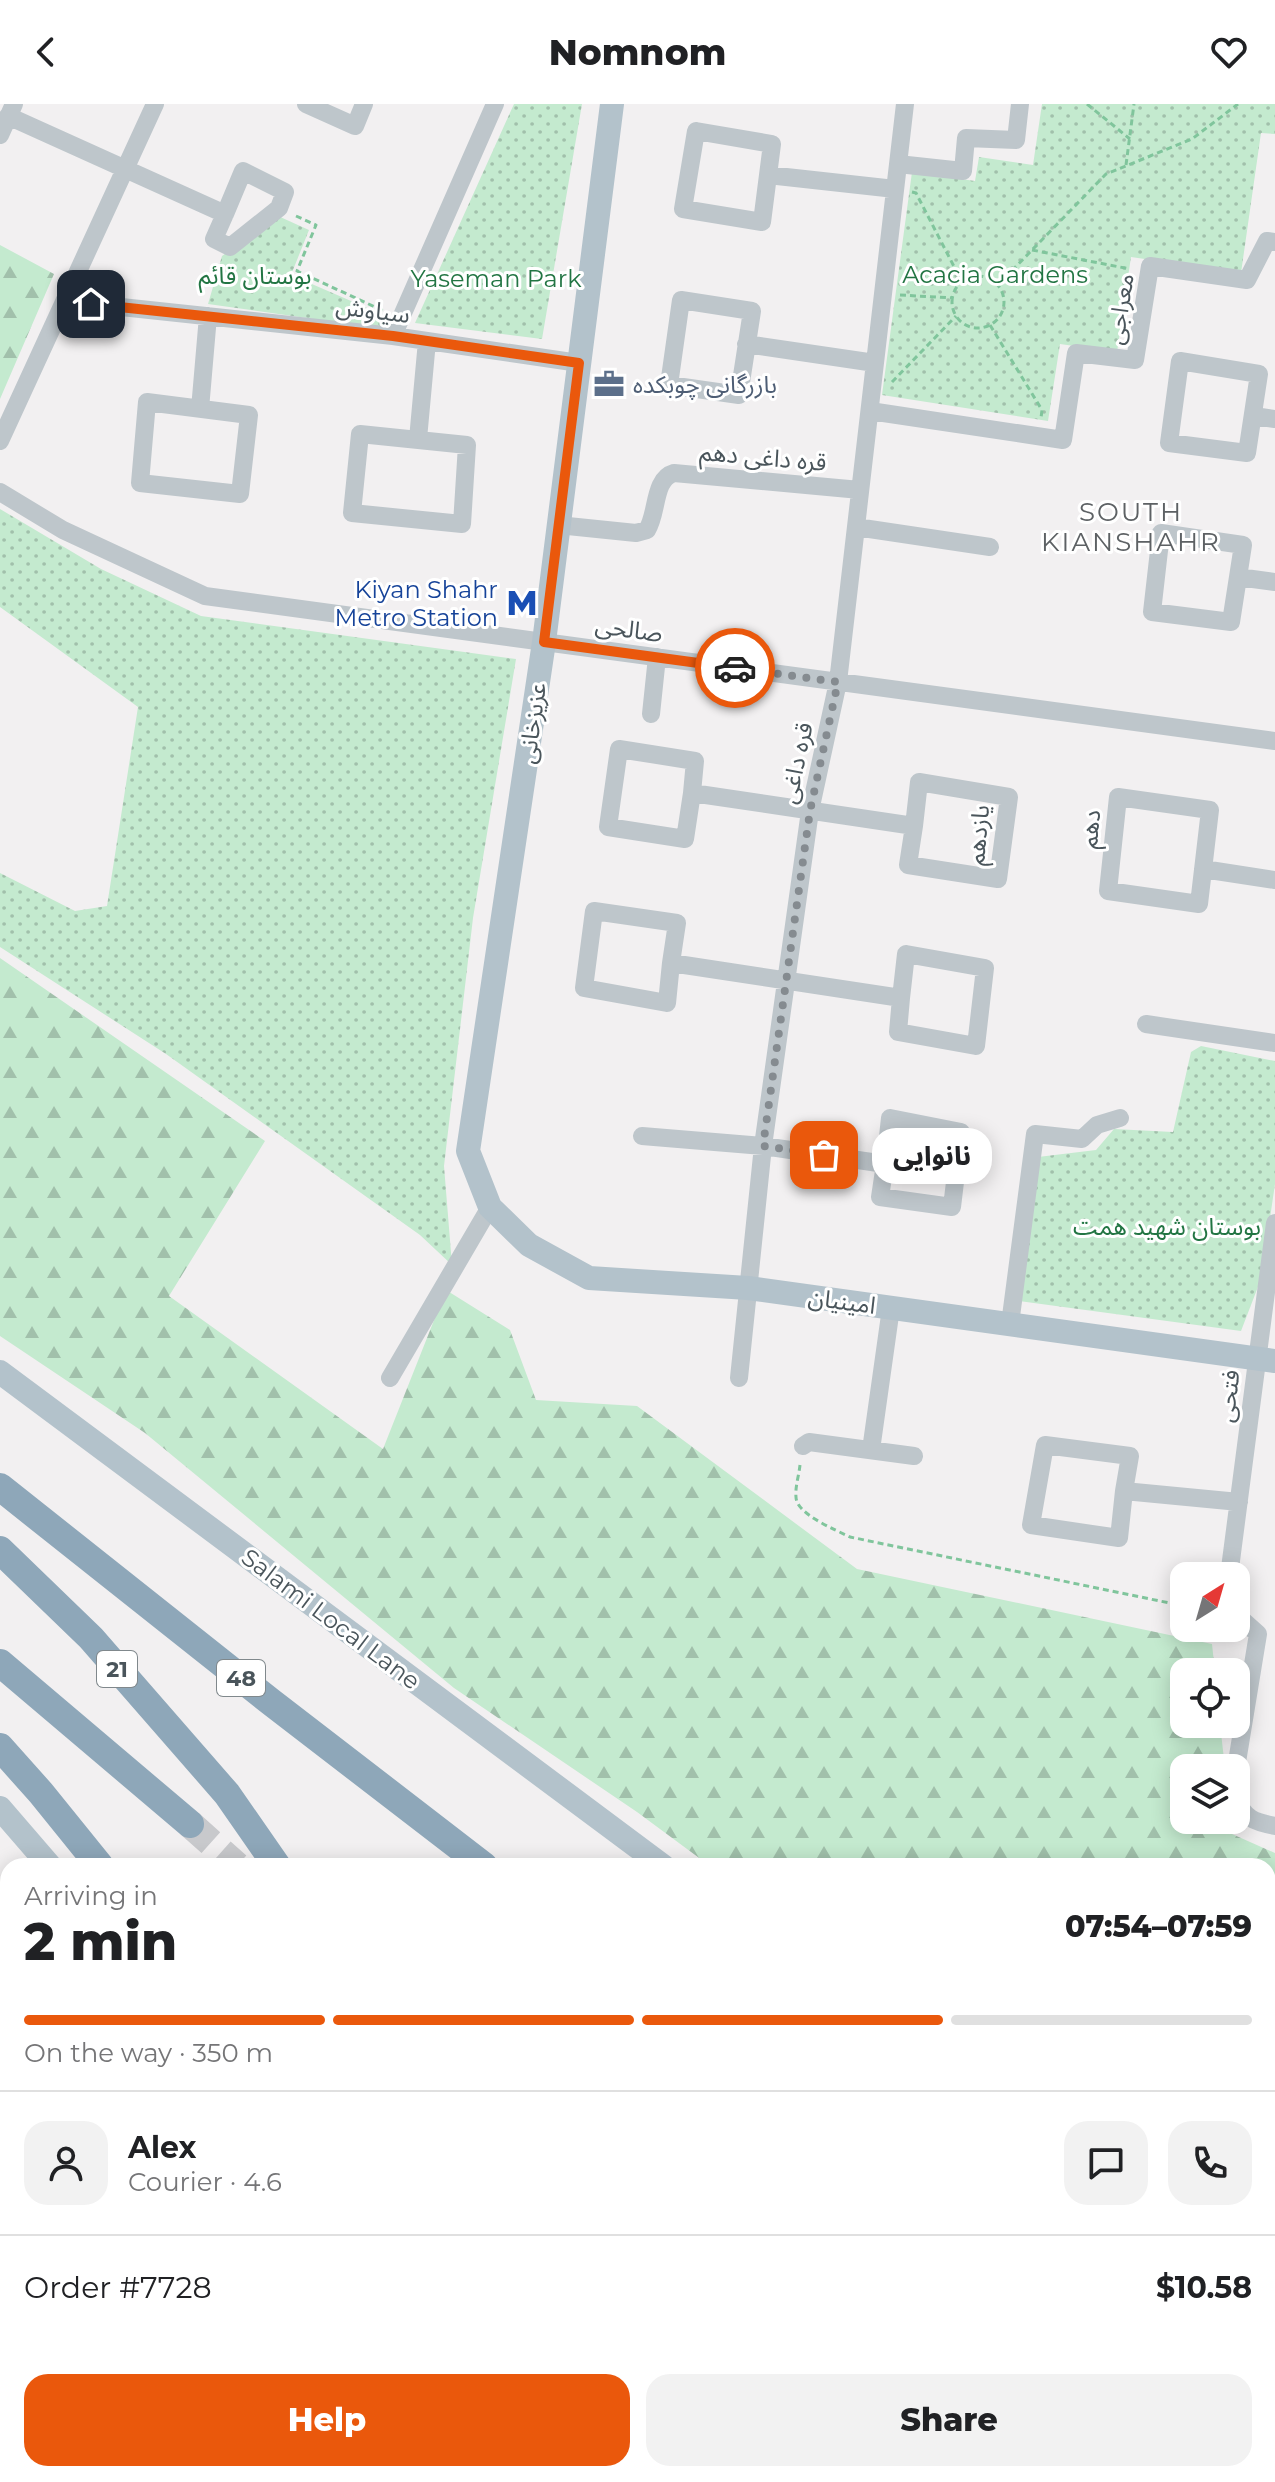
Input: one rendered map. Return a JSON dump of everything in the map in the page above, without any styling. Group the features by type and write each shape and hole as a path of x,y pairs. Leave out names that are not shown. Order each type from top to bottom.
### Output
{"highway":[{"name":"48","path":"0,1487 474,1858"},
{"name":"21","path":"0,1550 91,1638 227,1794 271,1858"},
{"path":"0,1663 190,1824"},
{"path":"0,1747 94,1858"}],"main road":[{"name":"عزیزخانی","path":"468,1151 544,642 612,104"},
{"name":"امینیان","path":"468,1151 490,1207 529,1245 589,1278 748,1288 1266,1359"},
{"name":"Salami Local Lane","path":"0,1372 652,1858"},
{"path":"0,1808 43,1858"}],"street":[{"path":"0,441 155,104"},
{"path":"306,104 355,126 364,104"},
{"path":"396,327 495,104"},
{"name":"قره داغی","path":"739,1378 763,1146 810,811 838,682 905,104"},
{"path":"898,164 963,171 966,138 1016,140 1020,104"},
{"path":"0,135 11,110 125,171 225,214"},
{"path":"696,131 772,144 768,175 762,222 683,209 696,131"},
{"path":"243,171 285,192 279,208 230,247 214,239 225,214 243,171"},
{"path":"768,175 895,189"},
{"name":"معراجی","path":"1039,436 1063,440 1076,353 1135,360 1150,266 1247,280 1267,241 1275,242"},
{"path":"681,300 752,311 746,344 739,395 669,385 681,300"},
{"name":"سیاوش","path":"65,301 208,316 396,327 427,341 579,363"},
{"path":"200,409 208,316"},
{"path":"418,439 427,341"},
{"path":"746,344 875,363"},
{"path":"1180,361 1259,374 1254,416 1247,453 1169,443 1180,361"},
{"path":"147,402 200,409 249,415 240,494 140,483 147,402"},
{"path":"870,411 1039,436"},
{"path":"1254,416 1275,419"},
{"path":"360,434 418,439 467,445 462,524 352,513 360,434"},
{"name":"قره داغی دهم","path":"558,525 636,533 647,530 652,523 661,482 666,475 674,473 860,490"},
{"name":"صالحی","path":"0,492 63,530 205,596 1275,741"},
{"path":"856,527 990,547"},
{"path":"1161,533 1243,545 1238,577 1231,622 1152,612 1161,533"},
{"path":"1238,577 1275,582"},
{"path":"651,714 657,657"},
{"path":"619,749 695,761 692,793 685,839 608,827 619,749"},
{"name":"یازدهم","path":"919,782 1009,797 998,879 908,865 914,826 919,782"},
{"path":"692,793 914,826"},
{"name":"دهم","path":"1118,797 1210,810 1203,869 1199,904 1108,891 1118,797"},
{"path":"1203,869 1275,880"},
{"path":"594,911 677,923 671,963 667,1003 584,988 594,911"},
{"path":"906,954 985,968 976,1046 898,1032 901,998 906,954"},
{"path":"671,963 901,998"},
{"path":"1146,1024 1275,1043"},
{"path":"890,1118 961,1132 952,1207 880,1197 885,1164 890,1118"},
{"path":"1010,1324 1035,1134 1082,1139 1097,1125 1120,1118"},
{"path":"642,1136 763,1146 885,1164"},
{"path":"390,1378 490,1207"},
{"name":"فتحی","path":"1231,1562 1266,1359 1275,1223"},
{"path":"871,1450 891,1308"},
{"path":"803,1446 809,1442 914,1456"},
{"path":"1045,1445 1130,1456 1124,1491 1119,1538 1031,1525 1045,1445"},
{"path":"1124,1491 1239,1502"},
{"path":"1239,1754 1266,1636"},
{"path":"1250,1820 1275,1826"}],"path":[{"path":"1087,104 1130,139"},
{"path":"1126,165 1134,104"},
{"path":"998,285 1106,174 1192,139 1238,104"},
{"path":"895,189 916,193 962,282"},
{"path":"279,208 316,225 297,271 396,327"},
{"path":"1032,250 1149,272"},
{"path":"980,276 998,285 1004,305 1001,315 990,325 974,328 956,316 953,298 962,282 980,276"},
{"path":"883,294 953,298"},
{"path":"872,384 888,386 956,316"},
{"path":"990,325 1042,410 1039,436"},
{"path":"803,1446 795,1498 797,1504 803,1512 850,1537 1170,1603"}],"green space":[{"name":"Yaseman Park","path":"514,104 582,104 542,339 415,323"},
{"name":"Acacia Gardens","path":"1042,104 1275,104 1275,134 1261,133 1241,273 1131,257 1117,352 1060,344 1048,421 882,395 912,172 975,181 979,157 1033,165"},
{"name":"بوستان قائم","path":"278,216 309,230 291,275 395,320 390,330 208,304 222,256"},
{"path":"0,245 54,274 0,399"},
{"path":"0,509 101,569 201,616 516,659 473,918 444,1166 452,1265 420,1235 166,1054 0,947 0,873 75,911 107,906 138,707 0,607"},
{"path":"0,958 265,1141 169,1296 383,1449 446,1290 510,1330 536,1400 637,1406 857,1569 1170,1635 1170,1642 1212,1644 1214,1658 1170,1658 1170,1738 1222,1738 1223,1754 1170,1754 1170,1834 1232,1834 1275,1853 1275,1858 699,1858 454,1688 145,1433 0,1336"},
{"name":"بوستان شهید همت","path":"1201,1046 1275,1061 1275,1184 1261,1279 1241,1331 1019,1301 1038,1157 1096,1150 1114,1129 1173,1132 1191,1052"}],"tunnel":[{"path":"190,1824 228,1858"}],"way so far":[{"path":"735,668 838,682 810,811 763,1146 824,1155"}],"place":[{"name":"بازرگانی چوبکده","path":"609,384"},
{"name":"Kiyan Shahr Metro Station","path":"522,603"},
{"name":"نانوایی","path":"824,1155"}],"district":[{"name":"SOUTH KIANSHAHR","path":"1131,527"}],"route":[{"path":"91,304 393,336 579,363 544,642 735,668"}]}
